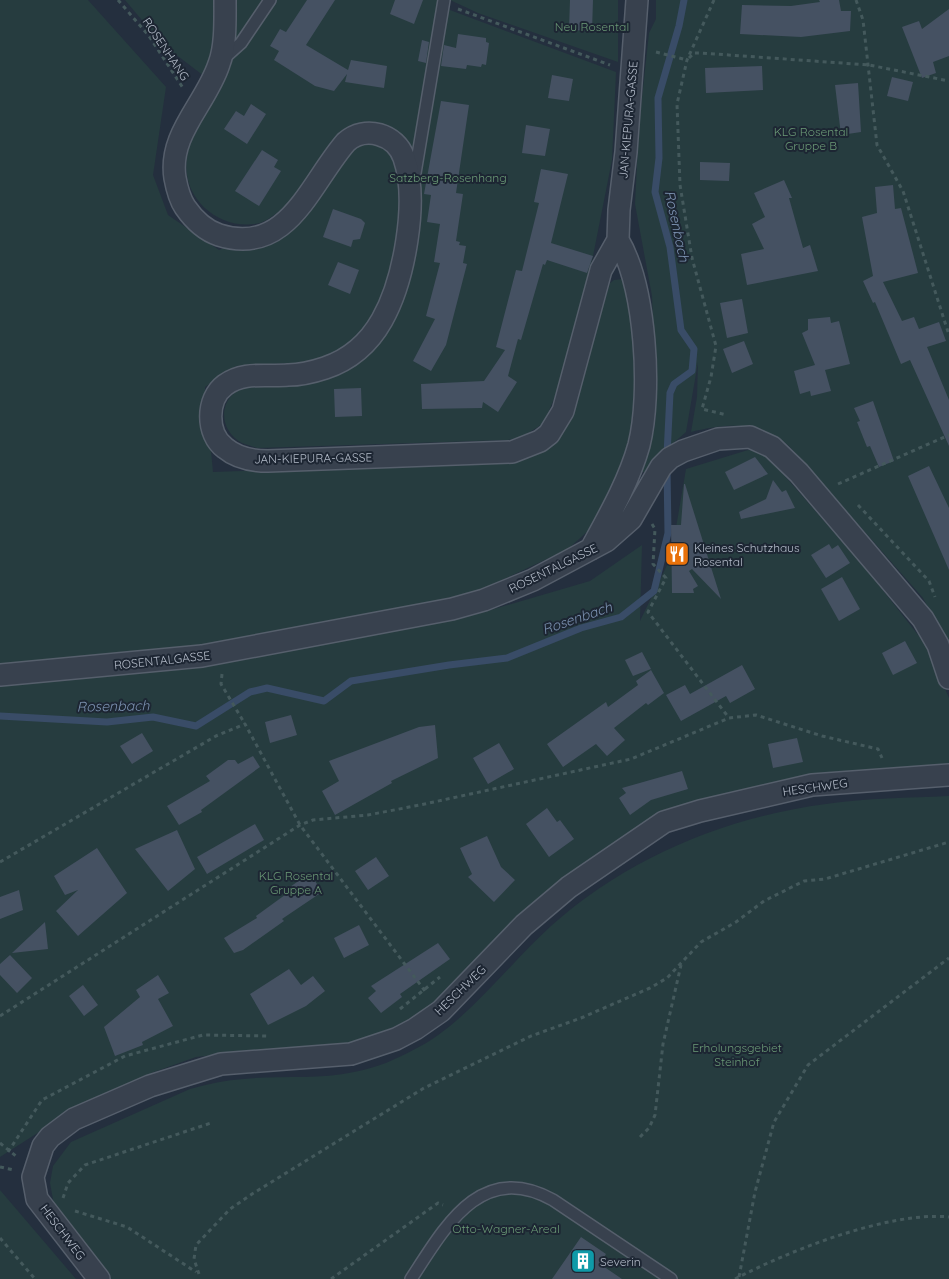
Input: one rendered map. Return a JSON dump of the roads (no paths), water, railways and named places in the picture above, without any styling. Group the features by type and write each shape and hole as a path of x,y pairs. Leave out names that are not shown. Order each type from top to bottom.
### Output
{"street":[{"name":"JAN-KIEPURA-GASSE","path":"225,0 220,61 208,89 184,129 173,157 178,195 198,224 217,234 242,239 278,229 299,208 338,151 351,138 358,135 382,136 396,143 404,159 411,193 398,275 382,320 373,334 350,357 330,367 289,375 248,375 237,378 224,386 214,399 211,418 215,434 224,448 244,458 268,461 492,454 512,452 540,442 550,434 563,411 601,270 618,240 637,0"},
{"name":"JAN-KIEPURA-GASSE","path":"590,551 626,480 638,446 645,412 640,298 628,256 618,240"},
{"name":"ROSENTALGASSE","path":"0,676 202,656 452,609 484,600 533,580 590,551 620,531 631,519 661,467 670,458 683,450 700,444 737,436 750,437 772,447 826,503 922,619 938,645 949,678"},
{"name":"HESCHWEG","path":"99,1279 37,1199 33,1177 38,1157 43,1146 60,1128 92,1111 186,1073 229,1063 351,1054 396,1039 415,1029 441,1011 524,925 554,900 664,822 700,810 812,785 949,775"}],"lane":[{"path":"220,61 229,56 241,43 270,0"},
{"path":"411,193 444,2"},
{"path":"411,1279 458,1212 475,1198 490,1190 513,1188 540,1193 671,1279"}],"waterway":[{"name":"Rosenbach","path":"667,455 670,393 674,384 692,371 694,349 681,330 670,247 655,192 659,158 658,98 679,26 684,0"},
{"name":"Rosenbach","path":"0,716 107,722 153,717 196,726 250,692 267,688 324,701 351,681 449,665 507,658 581,628 621,617 654,591 668,533 667,468"}],"place":[{"name":"Kleines Schutzhaus Rosental","path":"677,554"},
{"name":"Severin","path":"583,1261"}],"park label":[{"name":"Neu Rosental","path":"592,26"},
{"name":"KLG Rosental Gruppe B","path":"811,138"},
{"name":"Satzberg-Rosenhang","path":"448,177"},
{"name":"KLG Rosental Gruppe A","path":"296,882"},
{"name":"Erholungsgebiet Steinhof","path":"737,1054"},
{"name":"Otto-Wagner-Areal","path":"506,1228"}]}
